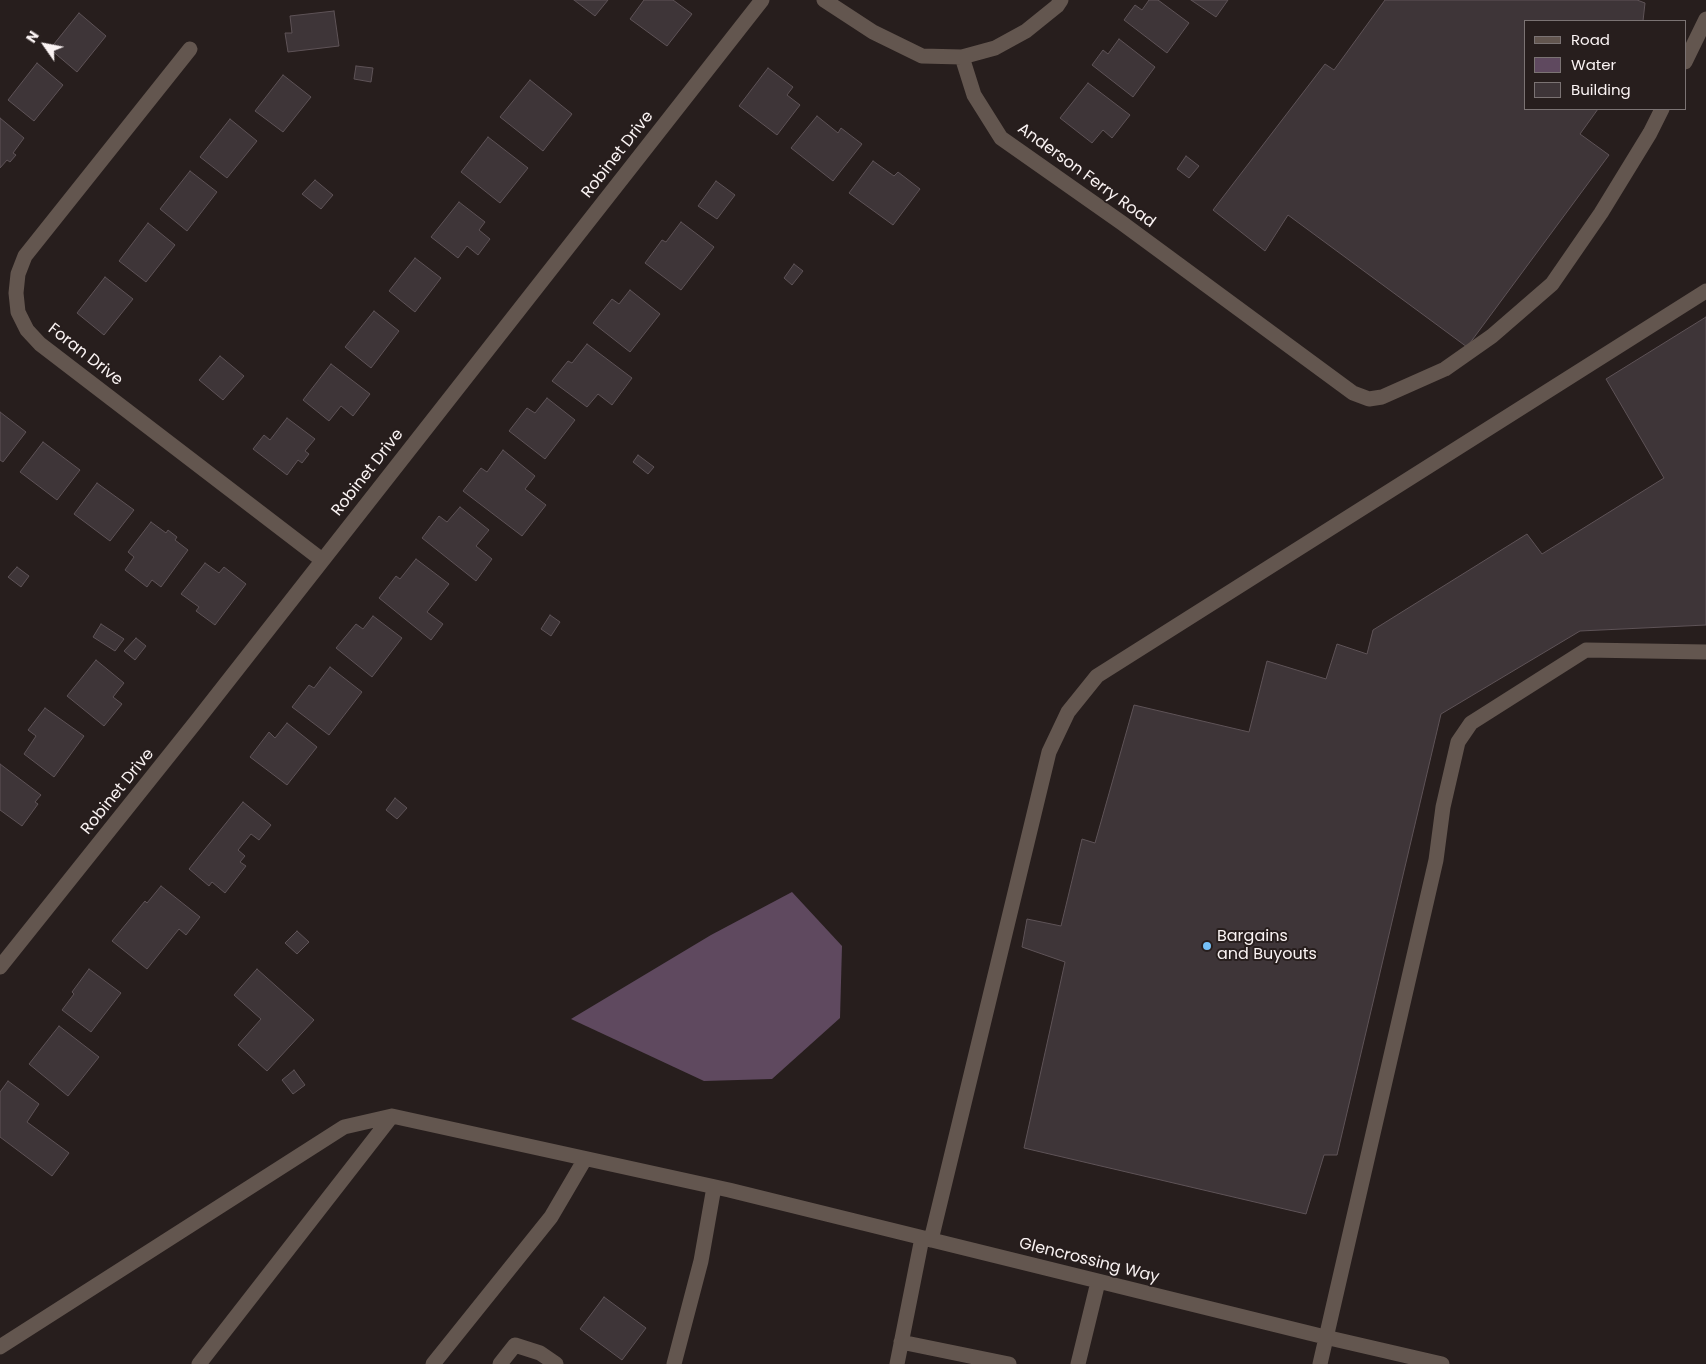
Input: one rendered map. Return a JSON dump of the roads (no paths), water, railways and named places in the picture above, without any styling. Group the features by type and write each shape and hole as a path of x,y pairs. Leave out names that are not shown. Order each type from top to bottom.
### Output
{"street":[{"name":"Robinet Drive","path":"0,967 195,723 762,0"},
{"path":"824,0 873,32 922,56 962,57 995,48 1026,31 1057,6 1061,0"},
{"path":"1686,60 1706,18"},
{"name":"Foran Drive","path":"190,49 25,256 18,274 16,293 18,312 27,330 40,344 322,560"},
{"name":"Anderson Ferry Road","path":"962,57 974,95 1001,138 1353,393 1369,399 1382,397 1445,369 1492,336 1552,284 1601,213 1650,133 1662,110"},
{"path":"897,1364 1049,752 1068,712 1097,676 1706,291"},
{"path":"1320,1364 1436,860 1443,807 1458,742 1471,722 1586,650 1706,652"},
{"path":"0,1347 344,1127 392,1116"},
{"path":"199,1364 392,1116"},
{"name":"Glencrossing Way","path":"392,1116 729,1190 1098,1282 1442,1364"},
{"path":"433,1364 551,1217 586,1159"},
{"path":"674,1364 701,1261 714,1187"},
{"path":"1078,1364 1098,1282"},
{"path":"901,1342 1009,1364"},
{"path":"500,1364 515,1345 540,1353 556,1364"}],"water":[{"path":"792,892 842,946 840,1018 772,1079 704,1081 571,1019 711,935"}],"place":[{"name":"Bargains and Buyouts","path":"1207,946"}]}
